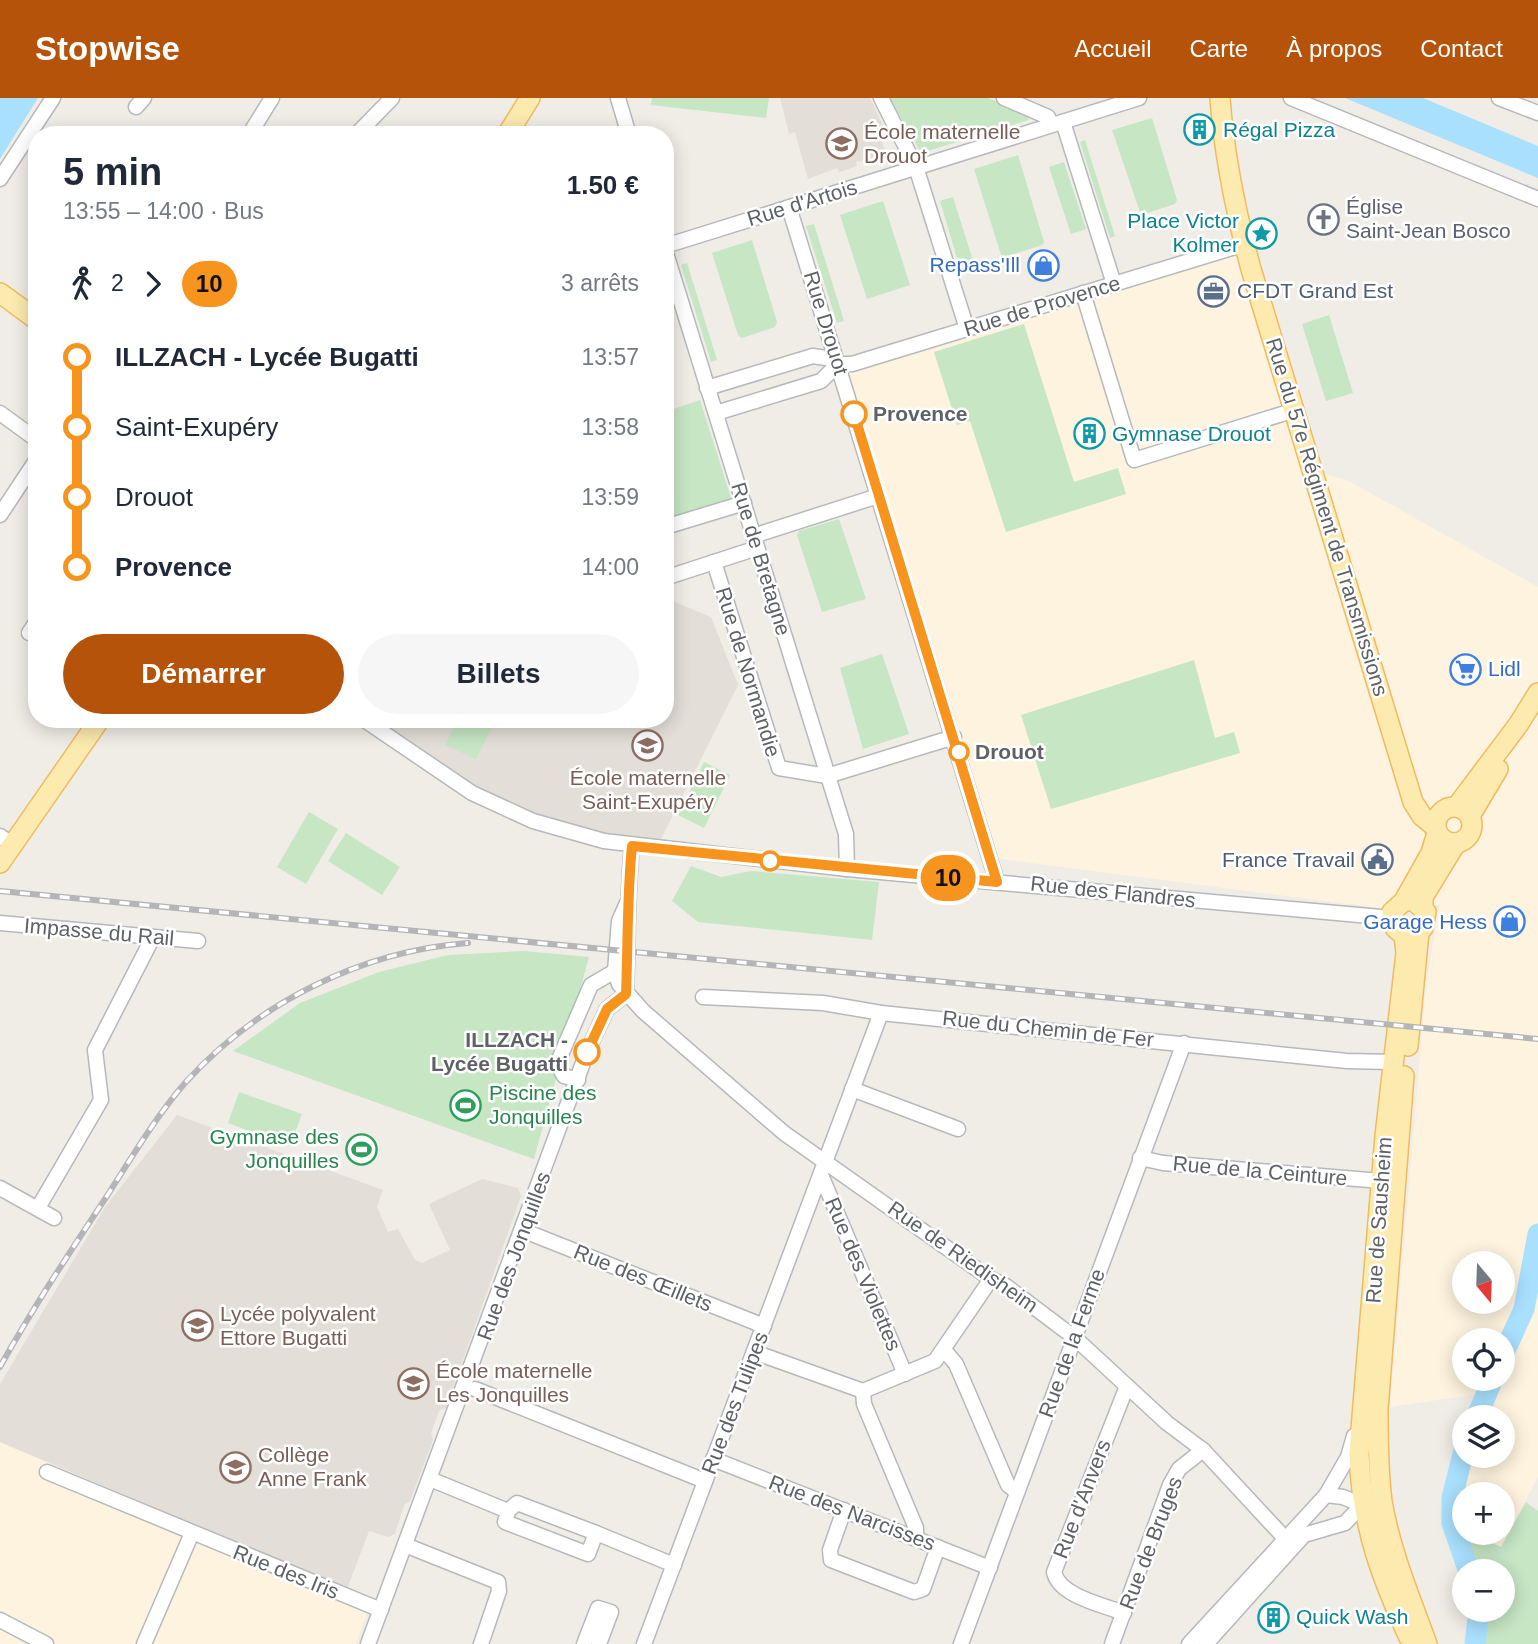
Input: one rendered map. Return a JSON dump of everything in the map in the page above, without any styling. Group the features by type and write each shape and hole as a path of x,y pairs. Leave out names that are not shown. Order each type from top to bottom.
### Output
{"main road":[{"path":"513,126 530,98"},
{"path":"1211,98 1220,108 1245,244"},
{"name":"Rue du 57e Régiment de Transmissions","path":"1245,244 1417,809 1448,819"},
{"path":"0,293 28,313"},
{"path":"1448,819 1470,833 1456,843 1423,897 1427,918 1411,933 1395,928 1392,918 1395,908 1404,901 1448,819 1503,762 1518,725 1538,693"},
{"path":"3,849 93,728"},
{"path":"1448,819 1445,841 1456,843"},
{"path":"1404,901 1415,901 1423,907"},
{"name":"Rue de Sausheim","path":"1411,933 1406,953 1389,1182 1378,1409 1382,1501 1400,1569 1427,1644"},
{"name":"Rue de Sausheim","path":"1389,1182 1361,1412 1362,1505 1370,1542 1412,1644"}],"street":[{"path":"35,126 53,98"},
{"path":"254,126 272,98"},
{"path":"365,126 392,98"},
{"path":"618,98 626,126"},
{"path":"881,98 916,167 967,329"},
{"path":"1004,98 1057,123 1114,284"},
{"name":"Rue d'Artois","path":"674,245 1139,98"},
{"path":"1291,98 1538,200"},
{"path":"1499,98 1538,113"},
{"path":"0,179 28,136"},
{"name":"Rue Drouot","path":"789,207 997,882"},
{"name":"Rue de Provence","path":"707,388 813,356 832,359 838,364 852,364 1245,244"},
{"name":"Rue de Bretagne","path":"674,278 846,834 847,869"},
{"path":"1083,293 1134,460 1295,411"},
{"name":"Rue de Provence","path":"716,413 821,381 838,364"},
{"path":"0,413 28,433"},
{"path":"0,515 28,472"},
{"path":"674,575 714,562 755,542 878,496"},
{"path":"674,524 744,503"},
{"name":"Rue de Normandie","path":"714,562 777,766 785,771 827,776 954,737"},
{"name":"Rue des Flandres","path":"376,728 455,783 490,802 558,830 632,846 847,869 1392,918"},
{"path":"626,994 629,918 627,903 632,846"},
{"path":"578,1080 564,1076 557,1065 561,1050 591,985 615,971 619,921 627,903"},
{"name":"Impasse du Rail","path":"0,923 198,942"},
{"path":"38,1208 101,1100 95,1051 152,939"},
{"name":"Rue de Riedisheim","path":"615,971 626,994 643,1012 823,1169 850,1179 991,1279 1006,1286 1075,1338 1203,1450 1288,1542"},
{"name":"Rue des Jonquilles","path":"369,1644 602,1017 626,994"},
{"name":"Rue du Chemin de Fer","path":"703,997 823,1003 881,1013 1347,1061 1399,1062"},
{"name":"Rue des Tulipes","path":"643,1644 881,1013"},
{"name":"Rue de la Ferme","path":"961,1644 1184,1043"},
{"path":"852,1089 958,1129"},
{"name":"Rue de la Ceinture","path":"1140,1158 1163,1163 1389,1182"},
{"name":"Rue des Violettes","path":"823,1169 832,1199 905,1374"},
{"path":"811,1202 832,1199 850,1179"},
{"path":"0,1188 54,1218"},
{"name":"Rue des Œillets","path":"522,1230 764,1326"},
{"path":"754,1352 863,1391 935,1361 945,1351 991,1279"},
{"path":"945,1351 956,1364 1007,1485 1017,1492"},
{"name":"Rue d'Anvers","path":"1124,1614 1063,1589 1054,1572 1127,1386"},
{"path":"475,1389 705,1481"},
{"path":"863,1391 864,1404 916,1528 916,1537"},
{"path":"1206,1644 1326,1495 1348,1457 1361,1412"},
{"name":"Rue de Bruges","path":"1112,1644 1170,1485 1179,1469 1203,1450"},
{"name":"Rue des Narcisses","path":"713,1459 916,1537 990,1569"},
{"name":"Rue des Iris","path":"47,1472 381,1610"},
{"path":"430,1479 508,1511"},
{"path":"1326,1495 1343,1497 1362,1505 1382,1501"},
{"path":"596,1533 588,1554 505,1522 508,1511 517,1503 596,1533 674,1565"},
{"path":"1189,1644 1288,1542 1315,1529 1345,1523 1362,1505"},
{"path":"844,1510 830,1550 831,1560 914,1592 922,1589 939,1547"},
{"path":"144,1644 192,1534"},
{"path":"405,1545 498,1582 499,1591 481,1644"},
{"path":"584,1644 598,1608 611,1612 599,1644"},
{"path":"0,1620 46,1644"}],"shaded area":[{"name":"École maternelle Drouot","path":"780,98 870,98 885,130 879,132 886,154 856,162 857,166 843,171 839,172 837,168 808,179 795,132 789,134"},
{"path":"1241,252 1308,469 1349,481 1538,587 1538,1477 1515,1521 1515,1482 1464,1482 1467,1468 1515,1468 1515,1405 1478,1405 1479,1394 1390,1407 1426,986 1439,905 1379,908 992,858 849,371"},
{"path":"674,602 711,617 738,685 656,849 510,811 377,728 674,728"},
{"name":"Lycée polyvalent Ettore Bugatti","path":"177,1115 383,1190 377,1207 388,1232 398,1229 415,1260 422,1263 450,1250 429,1204 482,1179 518,1188 521,1196 446,1408 439,1411 431,1433 433,1440 410,1501 404,1505 395,1534 388,1537 369,1531 347,1589 0,1442 0,1384 105,1207"},
{"path":"0,1442 372,1600 356,1644 0,1644"}],"green space":[{"path":"652,98 769,98 766,118 651,105"},
{"path":"890,98 988,98 1026,114 1029,120 921,153"},
{"path":"1152,118 1177,200 1175,204 1141,215 1112,130"},
{"path":"1085,140 1115,236 1110,238 1080,142"},
{"path":"1018,155 1044,242 1002,258 974,169"},
{"path":"1064,162 1086,229 1071,234 1049,167"},
{"path":"953,197 974,264 960,268 940,201"},
{"path":"883,201 910,285 867,299 840,215"},
{"path":"814,224 844,321 837,323 806,226"},
{"path":"752,240 777,322 775,327 742,338 738,335 712,253"},
{"path":"687,263 717,360 711,362 681,265"},
{"path":"1329,315 1353,393 1326,401 1302,324"},
{"path":"1024,324 1074,482 1118,468 1126,494 1006,532 970,421 957,425 934,352"},
{"path":"700,400 732,501 674,519 674,409"},
{"path":"839,519 866,599 822,612 797,535 799,531"},
{"path":"882,654 909,734 863,749 840,668"},
{"path":"1194,660 1215,738 1234,732 1240,753 1051,809 1021,715"},
{"path":"454,728 492,728 476,759 445,745"},
{"path":"704,762 730,775 704,828 678,815"},
{"path":"309,812 338,829 306,884 277,867"},
{"path":"346,833 400,867 382,895 328,861"},
{"path":"691,866 721,877 751,871 879,882 872,940 698,922 672,901"},
{"name":"Piscine des Jonquilles","path":"524,951 589,957 534,1159 233,1051 300,1003 379,972 448,955"},
{"path":"239,1092 302,1114 290,1146 228,1123"},
{"path":"1526,1502 1538,1511 1538,1644 1479,1644 1483,1622 1515,1622 1515,1559 1468,1559 1463,1545 1515,1545 1515,1522"}],"water":[{"path":"0,98 38,98 0,159"},
{"path":"1345,98 1423,98 1538,146 1538,178"}],"waterway":[{"path":"1515,1329 1524,1309 1538,1234"},
{"path":"1482,1405 1488,1391"},
{"path":"1460,1468 1452,1498 1452,1523 1464,1559"},
{"path":"1475,1644 1478,1622"}],"railway":[{"path":"0,891 1538,1039"},
{"path":"0,1367 49,1285 151,1127 173,1097 213,1054 278,1006 313,986 389,957 468,943"}],"bus line":[{"name":"10","path":"587,1052 607,1009 626,994 629,918 627,903 632,846 997,882 992,858 854,414"}],"place":[{"name":"Régal Pizza","path":"1200,130"},
{"name":"École maternelle Drouot","path":"841,144"},
{"name":"Église Saint-Jean Bosco","path":"1323,219"},
{"name":"Place Victor Kolmer","path":"1262,233"},
{"name":"Repass'Ill","path":"1043,265"},
{"name":"CFDT Grand Est","path":"1214,291"},
{"name":"Provence","path":"854,414"},
{"name":"Gymnase Drouot","path":"1089,434"},
{"name":"Lidl","path":"1465,669"},
{"name":"École maternelle Saint-Exupéry","path":"648,746"},
{"name":"Drouot","path":"959,752"},
{"name":"France Travail","path":"1378,860"},
{"name":"Garage Hess","path":"1510,922"},
{"name":"ILLZACH - Lycée Bugatti","path":"587,1052"},
{"name":"Piscine des Jonquilles","path":"466,1105"},
{"name":"Gymnase des Jonquilles","path":"362,1149"},
{"name":"Lycée polyvalent Ettore Bugatti","path":"197,1326"},
{"name":"École maternelle Les Jonquilles","path":"413,1383"},
{"name":"Collège Anne Frank","path":"235,1467"},
{"name":"Quick Wash","path":"1273,1617"}]}
